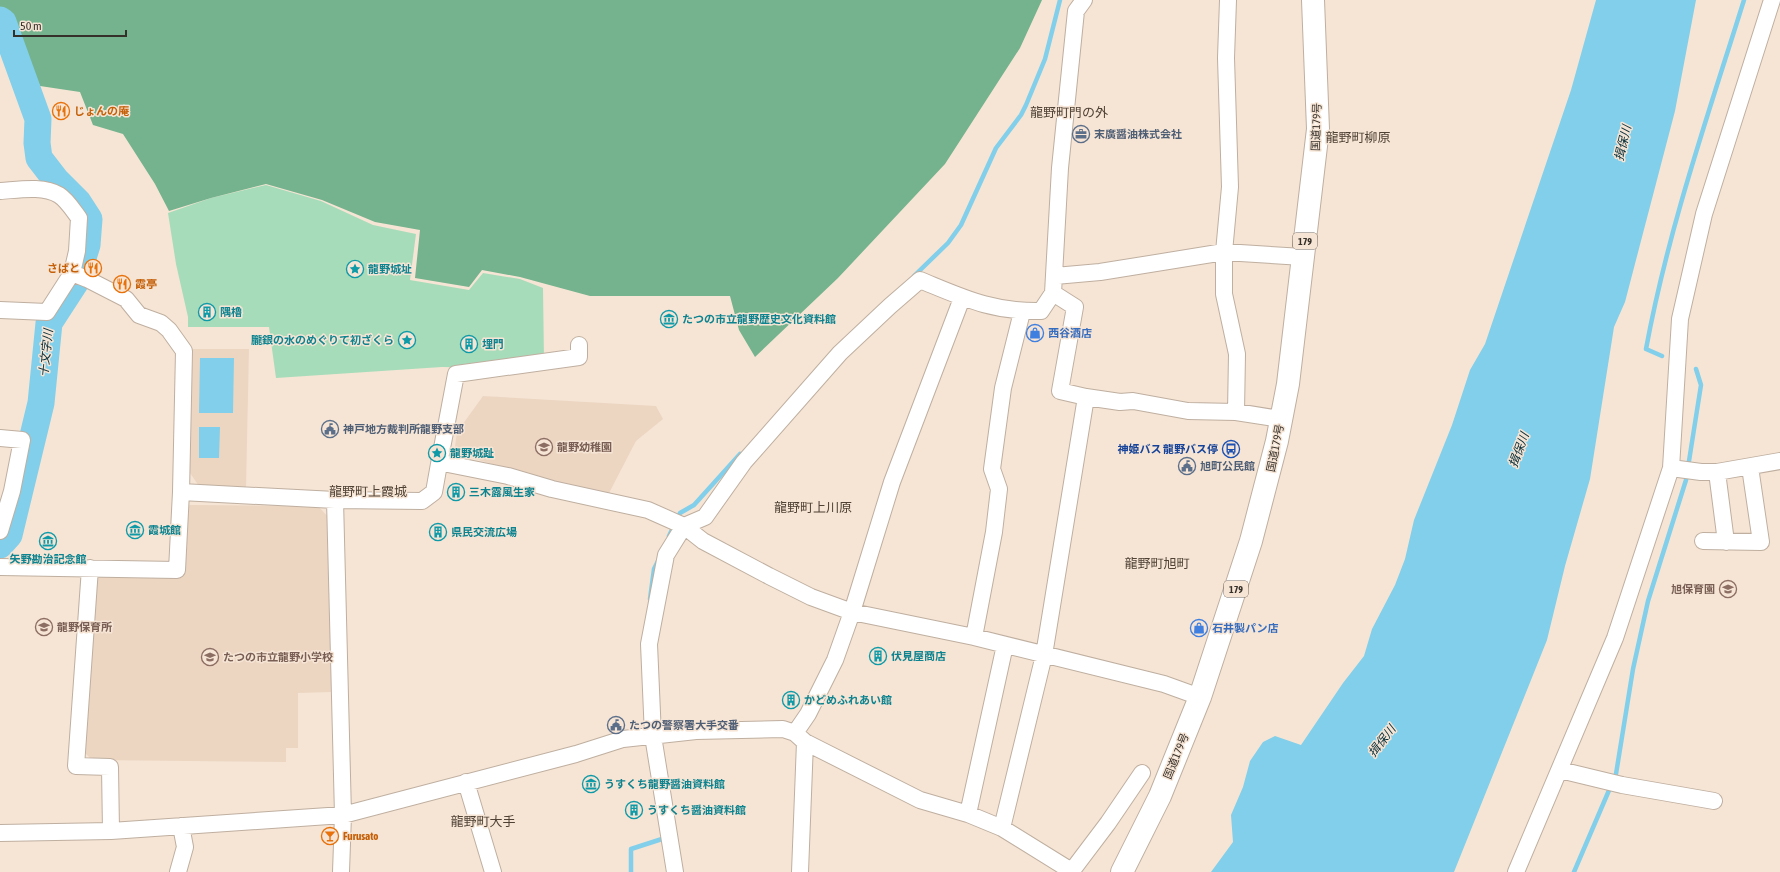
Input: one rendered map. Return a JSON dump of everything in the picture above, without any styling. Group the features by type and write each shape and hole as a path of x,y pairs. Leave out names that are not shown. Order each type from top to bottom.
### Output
{"highway":[{"name":"国道179号","path":"1122,872 1160,796 1200,697 1251,541 1268,480 1288,384 1318,129 1313,0"}],"street":[{"path":"675,872 648,736 649,644 666,555 684,526 705,516 744,462 840,353 920,280 962,298 996,309 1022,312 1041,311 1053,293 1060,168 1076,11 1084,0"},
{"path":"1228,0 1226,58 1230,187 1224,252 1224,294 1237,354 1236,412"},
{"path":"1516,872 1615,638 1671,468 1680,319 1704,214 1772,0"},
{"path":"0,191 43,190 58,194 80,218 77,251 80,276 47,312 0,310"},
{"path":"1055,276 1100,272 1224,252 1303,257"},
{"path":"0,567 177,570 181,492 184,351 161,323 139,315 126,299 80,276"},
{"path":"1053,293 1074,307 1060,392 1120,402 1133,401 1188,411 1236,412 1280,419"},
{"path":"800,872 800,738 808,714 835,660 852,612 892,482 962,298"},
{"path":"974,637 994,532 999,489 992,469 1003,388 1022,312"},
{"path":"181,492 335,500 422,501 434,492 456,374 579,357 578,345"},
{"path":"1002,828 1044,655 1086,397"},
{"path":"0,438 22,440 6,486 0,529"},
{"path":"1671,468 1709,472 1750,467 1780,461"},
{"path":"439,464 448,464 508,476 552,489 648,510 684,526 703,541 769,576 811,597 852,612 974,637 1164,684 1200,697"},
{"path":"1703,542 1761,542 1750,467"},
{"path":"1709,472 1726,542"},
{"path":"335,500 343,815 341,872"},
{"path":"90,568 76,766 110,767 111,831"},
{"path":"968,814 1005,645"},
{"path":"0,833 111,831 343,815 576,754 623,739 696,731 783,729 920,800 968,814 1002,828 1072,872 1142,773"},
{"path":"1560,770 1622,785 1714,801"},
{"path":"466,782 493,872"},
{"path":"178,872 185,848 181,826"}],"shaded area":[{"path":"189,349 249,349 246,490 201,489 190,473"},
{"name":"龍野幼稚園","path":"483,396 656,406 663,419 636,441 607,497 454,453 457,432"},
{"name":"たつの市立龍野小学校","path":"190,505 318,506 330,519 332,692 298,693 298,748 286,748 286,762 92,760 81,749 93,580 98,577 182,577 182,512"}],"green space":[{"path":"0,0 1042,0 1020,48 945,164 838,278 755,357 739,330 730,296 590,296 520,277 482,270 469,287 415,278 420,230 375,222 322,200 266,184 211,198 169,211 155,184 123,134 93,125 80,92 40,86 24,53 0,21"},
{"path":"266,185 321,201 373,225 416,234 410,280 469,290 483,273 520,279 543,288 544,360 489,368 442,367 276,378 269,327 188,327 188,317 176,264 168,213 211,198"}],"water":[{"name":"揖保川","path":"1596,0 1696,0 1675,111 1625,302 1614,327 1590,479 1565,566 1547,640 1454,872 1211,872 1233,842 1231,815 1243,787 1250,761 1263,742 1275,736 1301,745 1343,683 1364,656 1372,629 1395,585 1405,559 1414,520 1452,425 1470,370 1485,344 1571,90"},
{"path":"200,358 234,358 233,413 199,413"},
{"path":"199,427 220,427 219,458 199,458"}],"waterway":[{"path":"914,276 948,243 961,225 996,148 1021,115 1045,59 1060,0"},
{"path":"1662,356 1646,349 1655,305 1677,217 1744,0"},
{"name":"十文字川","path":"0,20 3,22 38,119 37,143 39,158 56,180 78,202 89,219 87,245 75,283 49,323 41,403 9,535 0,545"},
{"path":"1574,872 1616,774 1633,669 1648,601 1686,480 1701,385 1696,369"},
{"path":"669,536 680,513 694,505 740,454"},
{"path":"650,599 654,569 658,561"},
{"path":"631,872 631,849 665,838"}],"place":[{"name":"じょんの庵","path":"61,111"},
{"name":"末廣醤油株式会社","path":"1081,134"},
{"name":"さばと","path":"93,268"},
{"name":"龍野城址","path":"355,269"},
{"name":"霞亭","path":"122,284"},
{"name":"隅櫓","path":"207,312"},
{"name":"たつの市立龍野歴史文化資料館","path":"669,319"},
{"name":"西谷酒店","path":"1035,333"},
{"name":"朧銀の水のめぐりて初ざくら","path":"407,340"},
{"name":"埋門","path":"469,344"},
{"name":"神戸地方裁判所龍野支部","path":"330,429"},
{"name":"龍野幼稚園","path":"544,447"},
{"name":"神姫バス 龍野バス停","path":"1231,449"},
{"name":"龍野城趾","path":"437,453"},
{"name":"旭町公民館","path":"1187,466"},
{"name":"三木露風生家","path":"456,492"},
{"name":"霞城館","path":"135,530"},
{"name":"県民交流広場","path":"438,532"},
{"name":"矢野勘治記念館","path":"48,541"},
{"name":"旭保育園","path":"1728,589"},
{"name":"龍野保育所","path":"44,627"},
{"name":"石井製パン店","path":"1199,628"},
{"name":"伏見屋商店","path":"878,656"},
{"name":"たつの市立龍野小学校","path":"210,657"},
{"name":"かどめふれあい館","path":"791,700"},
{"name":"たつの警察署大手交番","path":"616,725"},
{"name":"うすくち龍野醤油資料館","path":"591,784"},
{"name":"うすくち醤油資料館","path":"634,810"},
{"name":"Furusato","path":"330,836"}],"district":[{"name":"龍野町門の外","path":"1069,112"},
{"name":"龍野町柳原","path":"1358,137"},
{"name":"龍野町上霞城","path":"368,491"},
{"name":"龍野町上川原","path":"813,507"},
{"name":"龍野町旭町","path":"1157,563"},
{"name":"龍野町大手","path":"483,821"}]}
